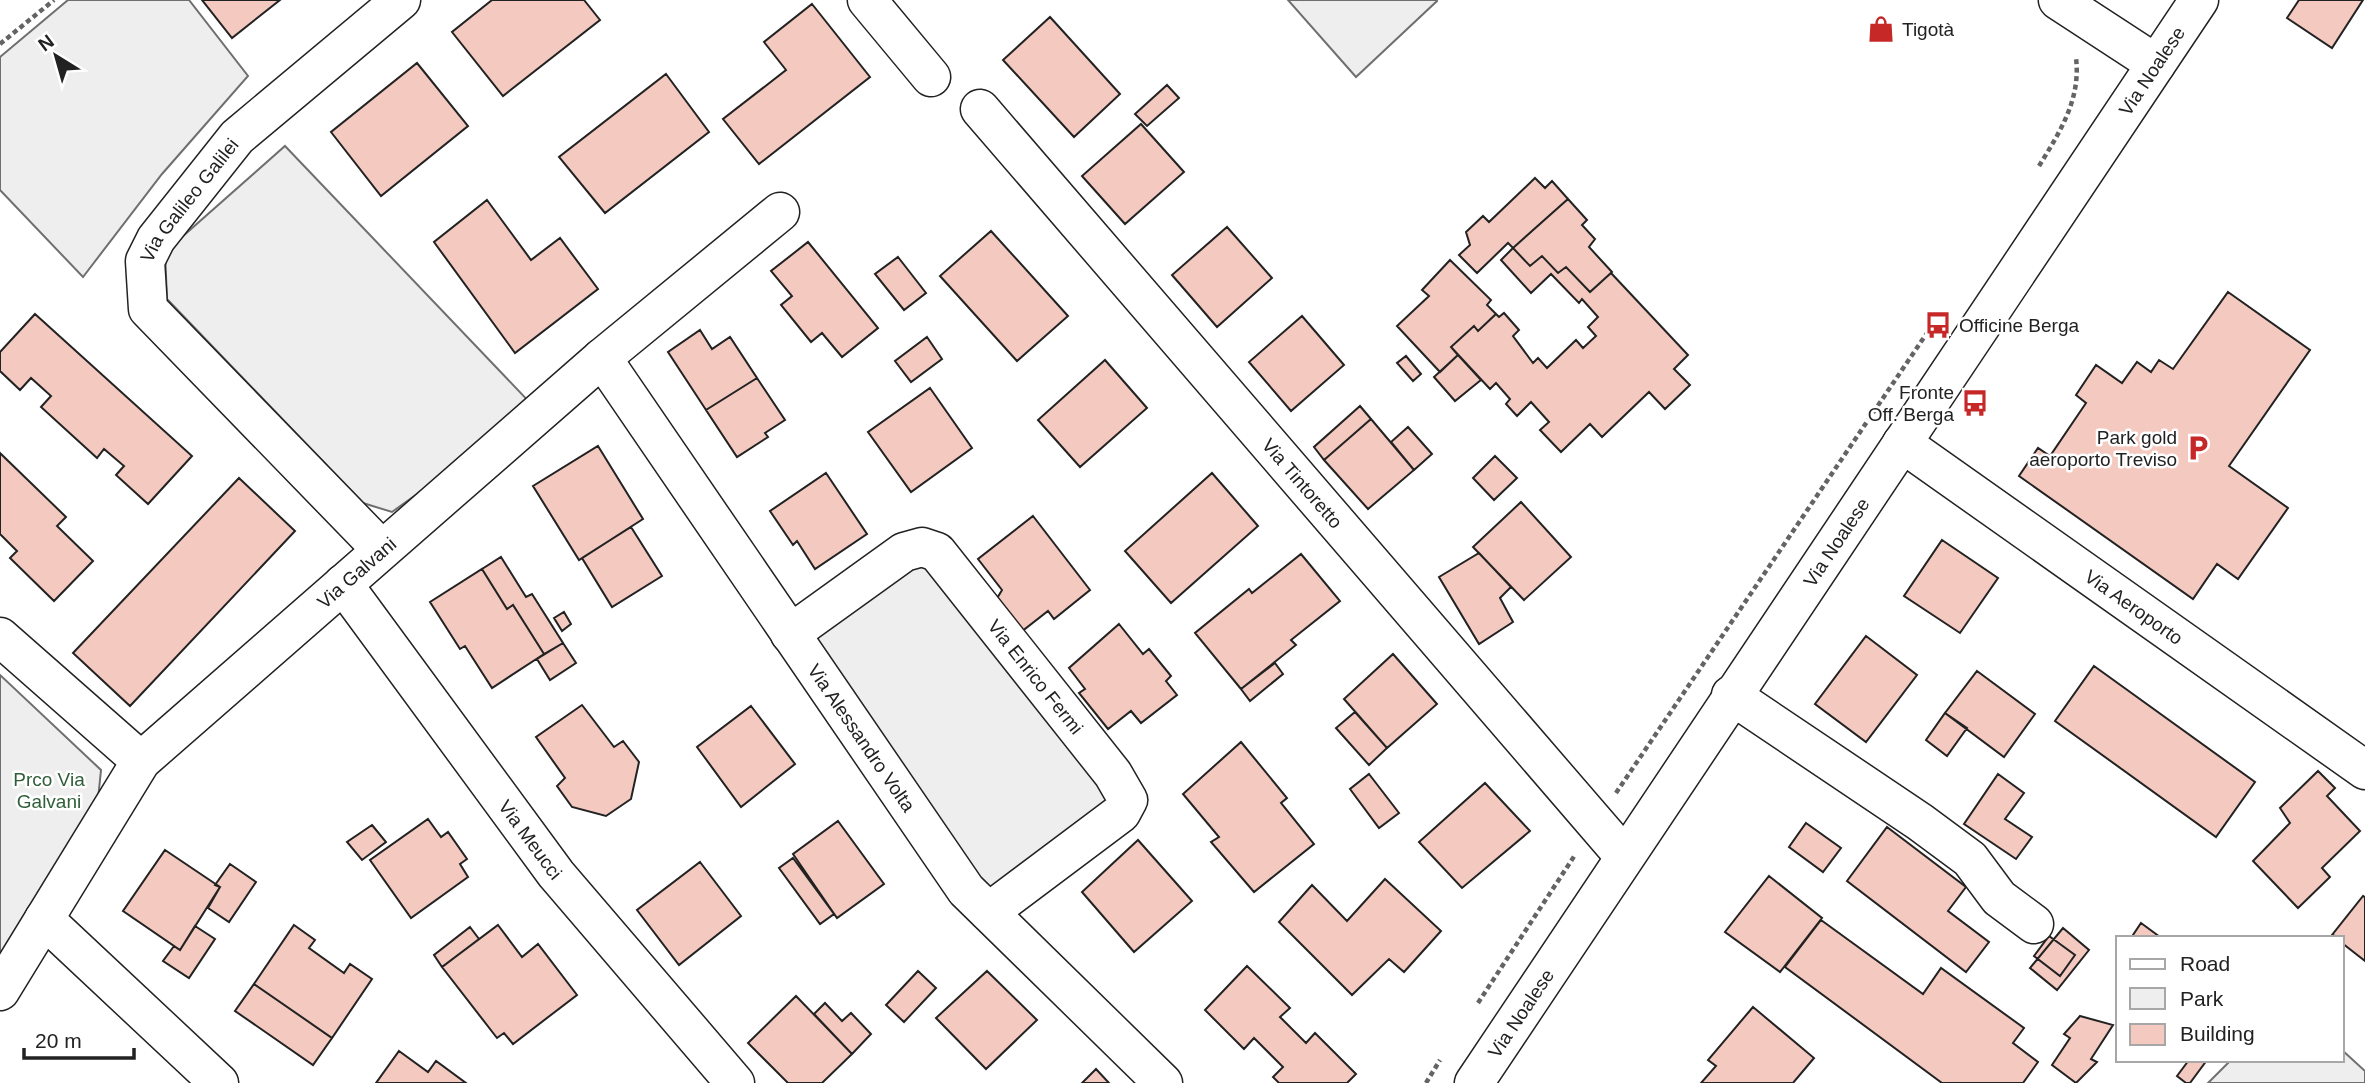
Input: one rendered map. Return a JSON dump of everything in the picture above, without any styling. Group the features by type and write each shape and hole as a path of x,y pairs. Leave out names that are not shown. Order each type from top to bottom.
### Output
{"street":[{"name":"Via Galileo Galilei","path":"381,550 148,309 145,261 156,239 237,137 401,0"},
{"path":"867,0 931,77"},
{"path":"2058,0 2155,64"},
{"name":"Via Noalese","path":"1474,1083 1731,695 2199,0"},
{"name":"Via Tintoretto","path":"979,109 1624,856"},
{"name":"Via Galvani","path":"0,991 141,761 602,358 780,212"},
{"name":"Via Alessandro Volta","path":"602,358 966,890 1163,1083"},
{"name":"Via Aeroporto","path":"1902,443 2365,770"},
{"name":"Via Enrico Fermi","path":"790,634 904,552 922,547 937,552 1113,774 1128,800 1121,813 989,912"},
{"name":"Via Meucci","path":"343,584 556,874 735,1083"},
{"path":"0,637 141,761"},
{"path":"1731,695 1920,821 1970,859 1999,898 2034,924"},
{"path":"44,919 219,1083"}],"path":[{"path":"0,44 54,0"},
{"path":"2037,168 2063,126 2071,107 2077,69 2072,45"},
{"path":"1477,1004 1595,824 1931,326"},
{"path":"1426,1083 1448,1049"}],"green space":[{"path":"68,0 189,0 248,76 162,174 83,277 0,190 0,57"},
{"path":"1288,0 1437,0 1437,1 1356,77"},
{"path":"285,146 536,409 392,512 363,503 167,299 165,252"},
{"path":"913,559 930,564 1106,794 1112,811 990,899 802,635"},
{"name":"Prco Via Galvani","path":"0,675 101,770 97,809 0,971"},
{"path":"2344,1052 2365,1071 2365,1083 2208,1083 2229,1062 2344,1062"}],"building":[{"path":"202,0 280,0 232,38"},
{"path":"492,0 584,0 600,20 503,96 452,32"},
{"path":"2299,0 2363,0 2332,48 2287,18"},
{"path":"812,4 870,77 759,164 723,119 786,70 764,42"},
{"path":"1050,17 1120,94 1074,137 1003,60"},
{"path":"417,63 468,126 381,196 331,132"},
{"path":"666,74 709,132 605,213 559,157"},
{"path":"1167,85 1179,98 1147,126 1135,114"},
{"path":"1141,124 1184,172 1125,224 1082,176"},
{"path":"1535,178 1545,188 1552,181 1568,199 1513,248 1508,243 1477,273 1459,255 1470,245 1466,232 1483,216 1489,222"},
{"path":"1568,199 1587,220 1582,225 1595,239 1589,247 1612,272 1590,292 1566,267 1558,273 1542,256 1530,266 1513,248"},
{"path":"487,200 531,260 560,238 598,289 515,353 434,242"},
{"path":"1227,227 1272,278 1217,327 1172,275"},
{"path":"991,231 1068,316 1017,361 940,276"},
{"path":"808,242 878,328 842,357 822,333 811,342 781,305 792,296 771,271"},
{"path":"1513,248 1530,266 1542,256 1558,273 1566,267 1590,292 1611,273 1688,355 1674,369 1690,385 1665,409 1649,392 1602,437 1590,424 1561,452 1540,430 1549,422 1531,402 1517,416 1506,404 1510,399 1496,383 1490,389 1451,347 1474,326 1478,331 1496,314 1499,317 1504,313 1519,330 1513,336 1533,363 1538,358 1547,368 1576,340 1583,348 1596,336 1588,327 1598,317 1582,299 1579,303 1551,274 1531,293 1501,260"},
{"path":"898,257 926,293 904,310 875,274"},
{"path":"1450,260 1491,300 1487,305 1496,314 1478,331 1474,326 1451,347 1458,355 1440,372 1397,326 1429,296 1422,290"},
{"path":"2228,292 2310,350 2229,466 2288,508 2238,579 2217,564 2193,599 2019,476 2038,448 2050,456 2086,403 2076,395 2096,365 2122,383 2137,362 2151,372 2159,360 2173,369"},
{"path":"35,314 192,456 148,504 116,475 124,466 104,449 97,458 41,407 51,396 31,378 20,390 0,371 0,352"},
{"path":"1302,316 1344,365 1291,411 1249,362"},
{"path":"700,330 712,349 730,337 757,378 706,410 668,352"},
{"path":"927,337 942,359 911,382 895,361"},
{"path":"1458,355 1481,380 1455,401 1434,377"},
{"path":"1406,356 1421,374 1413,381 1397,363"},
{"path":"1105,360 1147,408 1080,467 1038,420"},
{"path":"757,378 785,420 765,433 768,437 737,457 706,410"},
{"path":"930,388 972,448 911,492 868,432"},
{"path":"1360,406 1371,419 1324,460 1314,447"},
{"path":"1371,419 1414,470 1368,509 1324,460"},
{"path":"1408,427 1432,454 1414,470 1391,442"},
{"path":"598,446 643,519 579,560 533,486"},
{"path":"0,453 66,517 57,526 93,561 54,601 10,558 17,551 0,534"},
{"path":"1495,456 1517,478 1494,500 1473,478"},
{"path":"826,473 867,534 815,569 797,541 793,545 770,511"},
{"path":"1212,473 1258,526 1171,603 1125,551"},
{"path":"239,478 295,531 130,706 73,653"},
{"path":"1521,502 1571,557 1524,600 1473,547"},
{"path":"1033,516 1090,590 1054,619 1048,611 1021,632 996,600 1002,590 978,559"},
{"path":"631,527 662,576 612,607 582,558"},
{"path":"1942,540 1998,578 1960,633 1904,596"},
{"path":"1479,553 1511,587 1500,598 1513,622 1479,644 1439,577"},
{"path":"1301,554 1340,601 1291,640 1296,645 1241,689 1195,633 1249,589 1252,593"},
{"path":"501,557 526,597 532,594 563,643 544,654 513,605 507,609 482,569"},
{"path":"482,569 507,609 513,605 544,654 492,688 465,646 460,649 430,602"},
{"path":"564,612 571,624 562,631 554,618"},
{"path":"1119,624 1143,654 1149,649 1171,676 1166,681 1177,695 1141,723 1131,711 1108,729 1079,693 1085,689 1069,668"},
{"path":"1866,636 1917,675 1866,742 1815,704"},
{"path":"563,643 576,663 550,680 537,659"},
{"path":"1393,654 1437,704 1387,748 1344,699"},
{"path":"1275,663 1283,674 1250,701 1241,689"},
{"path":"2094,666 2255,782 2216,837 2055,721"},
{"path":"1977,671 2035,714 2004,757 1945,713"},
{"path":"582,705 614,747 623,741 639,762 631,799 606,816 572,807 557,786 565,778 536,737"},
{"path":"751,706 795,764 741,807 697,747"},
{"path":"1355,712 1387,748 1369,765 1336,728"},
{"path":"1945,713 1967,728 1947,756 1926,740"},
{"path":"1241,742 1287,798 1281,803 1314,844 1254,892 1211,842 1219,837 1183,794"},
{"path":"2318,771 2335,788 2327,796 2360,831 2322,868 2330,877 2298,908 2253,861 2290,823 2280,808"},
{"path":"1369,774 1399,813 1379,828 1350,789"},
{"path":"1998,774 2024,793 2005,819 2032,837 2016,859 1964,824"},
{"path":"1485,783 1530,831 1462,888 1419,842"},
{"path":"428,819 441,837 448,832 467,859 460,864 468,877 411,918 370,860"},
{"path":"838,821 884,884 837,918 793,854"},
{"path":"1806,823 1841,848 1823,872 1789,847"},
{"path":"372,825 386,842 362,860 347,842"},
{"path":"1887,827 1966,887 1948,911 1989,942 1966,972 1847,881"},
{"path":"1138,840 1192,901 1134,952 1082,892"},
{"path":"165,850 220,887 180,950 123,911"},
{"path":"793,858 834,914 820,924 779,868"},
{"path":"700,862 741,916 679,965 637,910"},
{"path":"230,864 256,882 229,922 208,908 220,887 215,885"},
{"path":"1769,876 1822,918 1780,972 1725,932"},
{"path":"1385,879 1441,931 1404,972 1389,959 1352,995 1279,922 1312,885 1347,921"},
{"path":"2363,896 2365,897 2365,961 2344,945 2344,936 2332,935"},
{"path":"1821,920 1923,994 1941,968 2024,1028 2013,1043 2038,1062 2023,1083 1942,1083 1785,967"},
{"path":"2141,923 2159,936 2132,936"},
{"path":"294,925 315,940 309,948 344,973 350,964 372,979 332,1038 254,984"},
{"path":"498,925 522,957 538,944 577,995 513,1044 504,1033 497,1038 442,967"},
{"path":"195,926 215,939 189,978 163,961 174,946 180,950"},
{"path":"470,927 479,939 442,967 434,955"},
{"path":"2063,928 2089,950 2057,990 2030,968"},
{"path":"2049,936 2075,955 2060,976 2034,956"},
{"path":"1247,966 1290,1008 1280,1017 1306,1043 1315,1033 1356,1074 1347,1083 1279,1083 1273,1077 1283,1067 1254,1038 1244,1049 1205,1010"},
{"path":"918,971 936,988 904,1022 886,1005"},
{"path":"987,971 1037,1020 986,1069 936,1018"},
{"path":"254,984 332,1038 313,1065 235,1011"},
{"path":"796,996 852,1054 822,1083 788,1083 748,1043"},
{"path":"825,1003 842,1021 851,1013 871,1034 852,1054 814,1014"},
{"path":"1753,1007 1814,1058 1793,1083 1701,1083 1716,1066 1708,1060"},
{"path":"2080,1016 2113,1025 2091,1059 2097,1062 2076,1083 2052,1065 2070,1038 2064,1034"},
{"path":"399,1051 428,1072 436,1061 466,1083 376,1083"},
{"path":"2188,1062 2206,1062 2190,1083 2177,1076"},
{"path":"1096,1069 1109,1083 1082,1083"}],"place":[{"name":"Tigotà","path":"1881,29"},
{"name":"Officine Berga","path":"1938,325"},
{"name":"Fronte Off. Berga","path":"1975,403"},
{"name":"Park gold aeroporto Treviso","path":"2198,448"}]}
